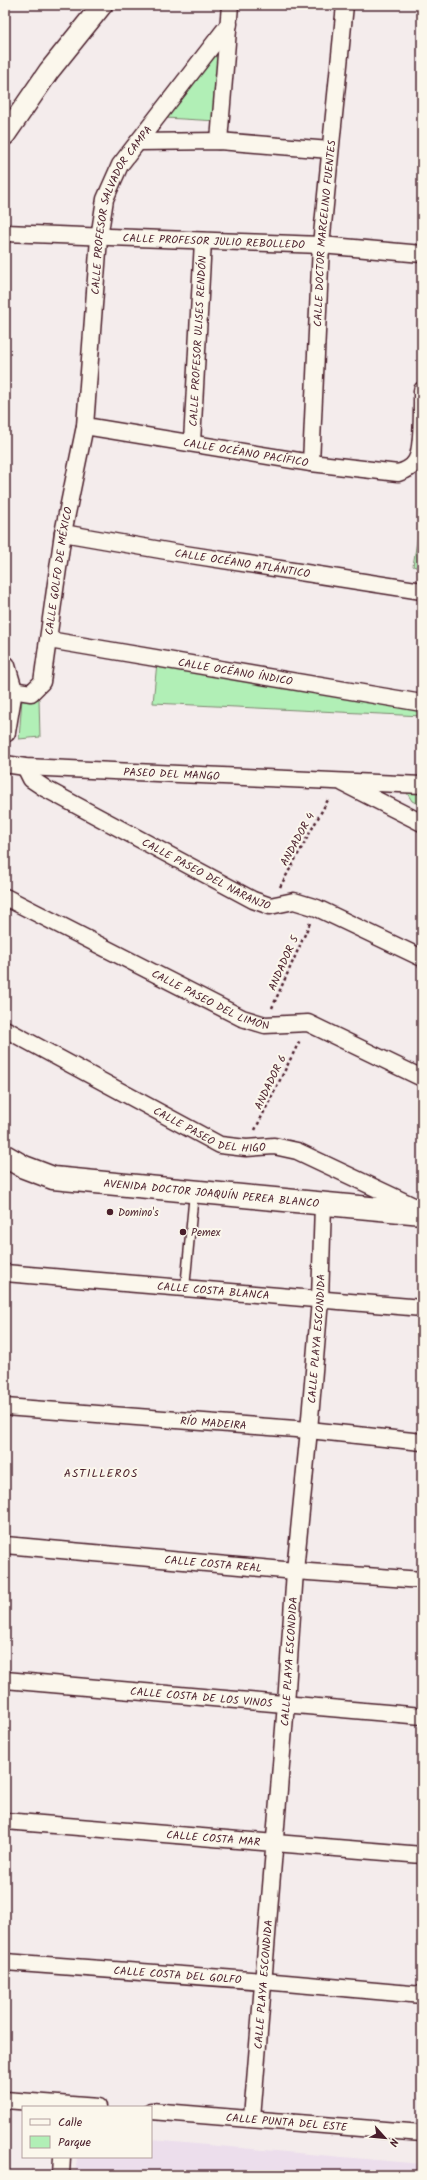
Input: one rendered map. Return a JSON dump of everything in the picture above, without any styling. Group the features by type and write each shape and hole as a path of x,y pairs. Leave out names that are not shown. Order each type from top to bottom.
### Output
{"main road":[{"name":"AVENIDA DOCTOR JOAQUÍN PEREA BLANCO","path":"5,1156 24,1167 53,1178 422,1212"}],"street":[{"path":"5,135 49,71 102,5"},
{"path":"219,141 230,5"},
{"name":"CALLE DOCTOR MARCELINO FUENTES","path":"311,463 321,245 345,5"},
{"name":"CALLE PROFESOR SALVADOR CAMPA","path":"85,426 99,238 105,199 120,165 229,24"},
{"path":"138,142 219,141 330,150"},
{"name":"CALLE PROFESOR JULIO REBOLLEDO","path":"5,233 99,238 321,245 422,254"},
{"name":"CALLE PROFESOR ULISES RENDÓN","path":"192,442 204,241"},
{"path":"421,436 422,390"},
{"name":"CALLE OCÉANO PACÍFICO","path":"85,426 192,442 311,463 398,473 406,470 416,461 421,436"},
{"name":"CALLE GOLFO DE MÉXICO","path":"12,690 31,693 38,688 42,682 63,533 85,426"},
{"name":"CALLE OCÉANO ATLÁNTICO","path":"63,533 225,561 422,591"},
{"name":"CALLE OCÉANO ÍNDICO","path":"48,640 422,703"},
{"path":"5,666 12,690 5,731"},
{"name":"PASEO DEL MANGO","path":"5,764 25,767 422,785"},
{"name":"CALLE PASEO DEL NARANJO","path":"25,767 31,779 46,789 253,900 270,906 294,901 317,908 422,958"},
{"path":"338,780 422,823"},
{"name":"CALLE PASEO DEL LIMÓN","path":"5,897 242,1018 265,1025 308,1023 422,1078"},
{"name":"CALLE PASEO DEL HIGO","path":"5,1029 220,1145 246,1148 274,1146 297,1151 422,1212"},
{"name":"CALLE PLAYA ESCONDIDA","path":"252,2118 286,1704 295,1571 310,1430 320,1300 323,1204"},
{"name":"CALLE COSTA BLANCA","path":"5,1273 422,1308"},
{"name":"RÍO MADEIRA","path":"5,1407 310,1430 422,1442"},
{"name":"CALLE COSTA REAL","path":"5,1545 295,1571 422,1580"},
{"name":"CALLE COSTA DE LOS VINOS","path":"5,1680 422,1716"},
{"name":"CALLE COSTA MAR","path":"5,1821 422,1855"},
{"name":"CALLE COSTA DEL GOLFO","path":"5,1962 263,1981 422,1995"},
{"path":"5,2100 67,2106"},
{"name":"CALLE PUNTA DEL ESTE","path":"152,2111 422,2133"},
{"path":"61,2175 62,2158"}],"lane":[{"path":"185,1288 194,1192"}],"path":[{"name":"ANDADOR 4","path":"270,906 338,780"},
{"name":"ANDADOR 5","path":"265,1025 317,908"},
{"name":"ANDADOR 6","path":"246,1148 308,1023"}],"shaded area":[{"path":"152,2140 422,2164 422,2175 75,2175 77,2158 152,2158"}],"green space":[{"path":"219,47 217,121 165,118"},
{"path":"422,510 422,569 413,566"},
{"path":"158,652 422,696 422,716 153,703"},
{"path":"22,699 39,699 40,737 19,739"},
{"path":"422,785 422,806 412,801 407,793"}],"place":[{"name":"Domino's","path":"110,1212"},
{"name":"Pemex","path":"183,1232"}],"district":[{"name":"ASTILLEROS","path":"101,1473"}]}
